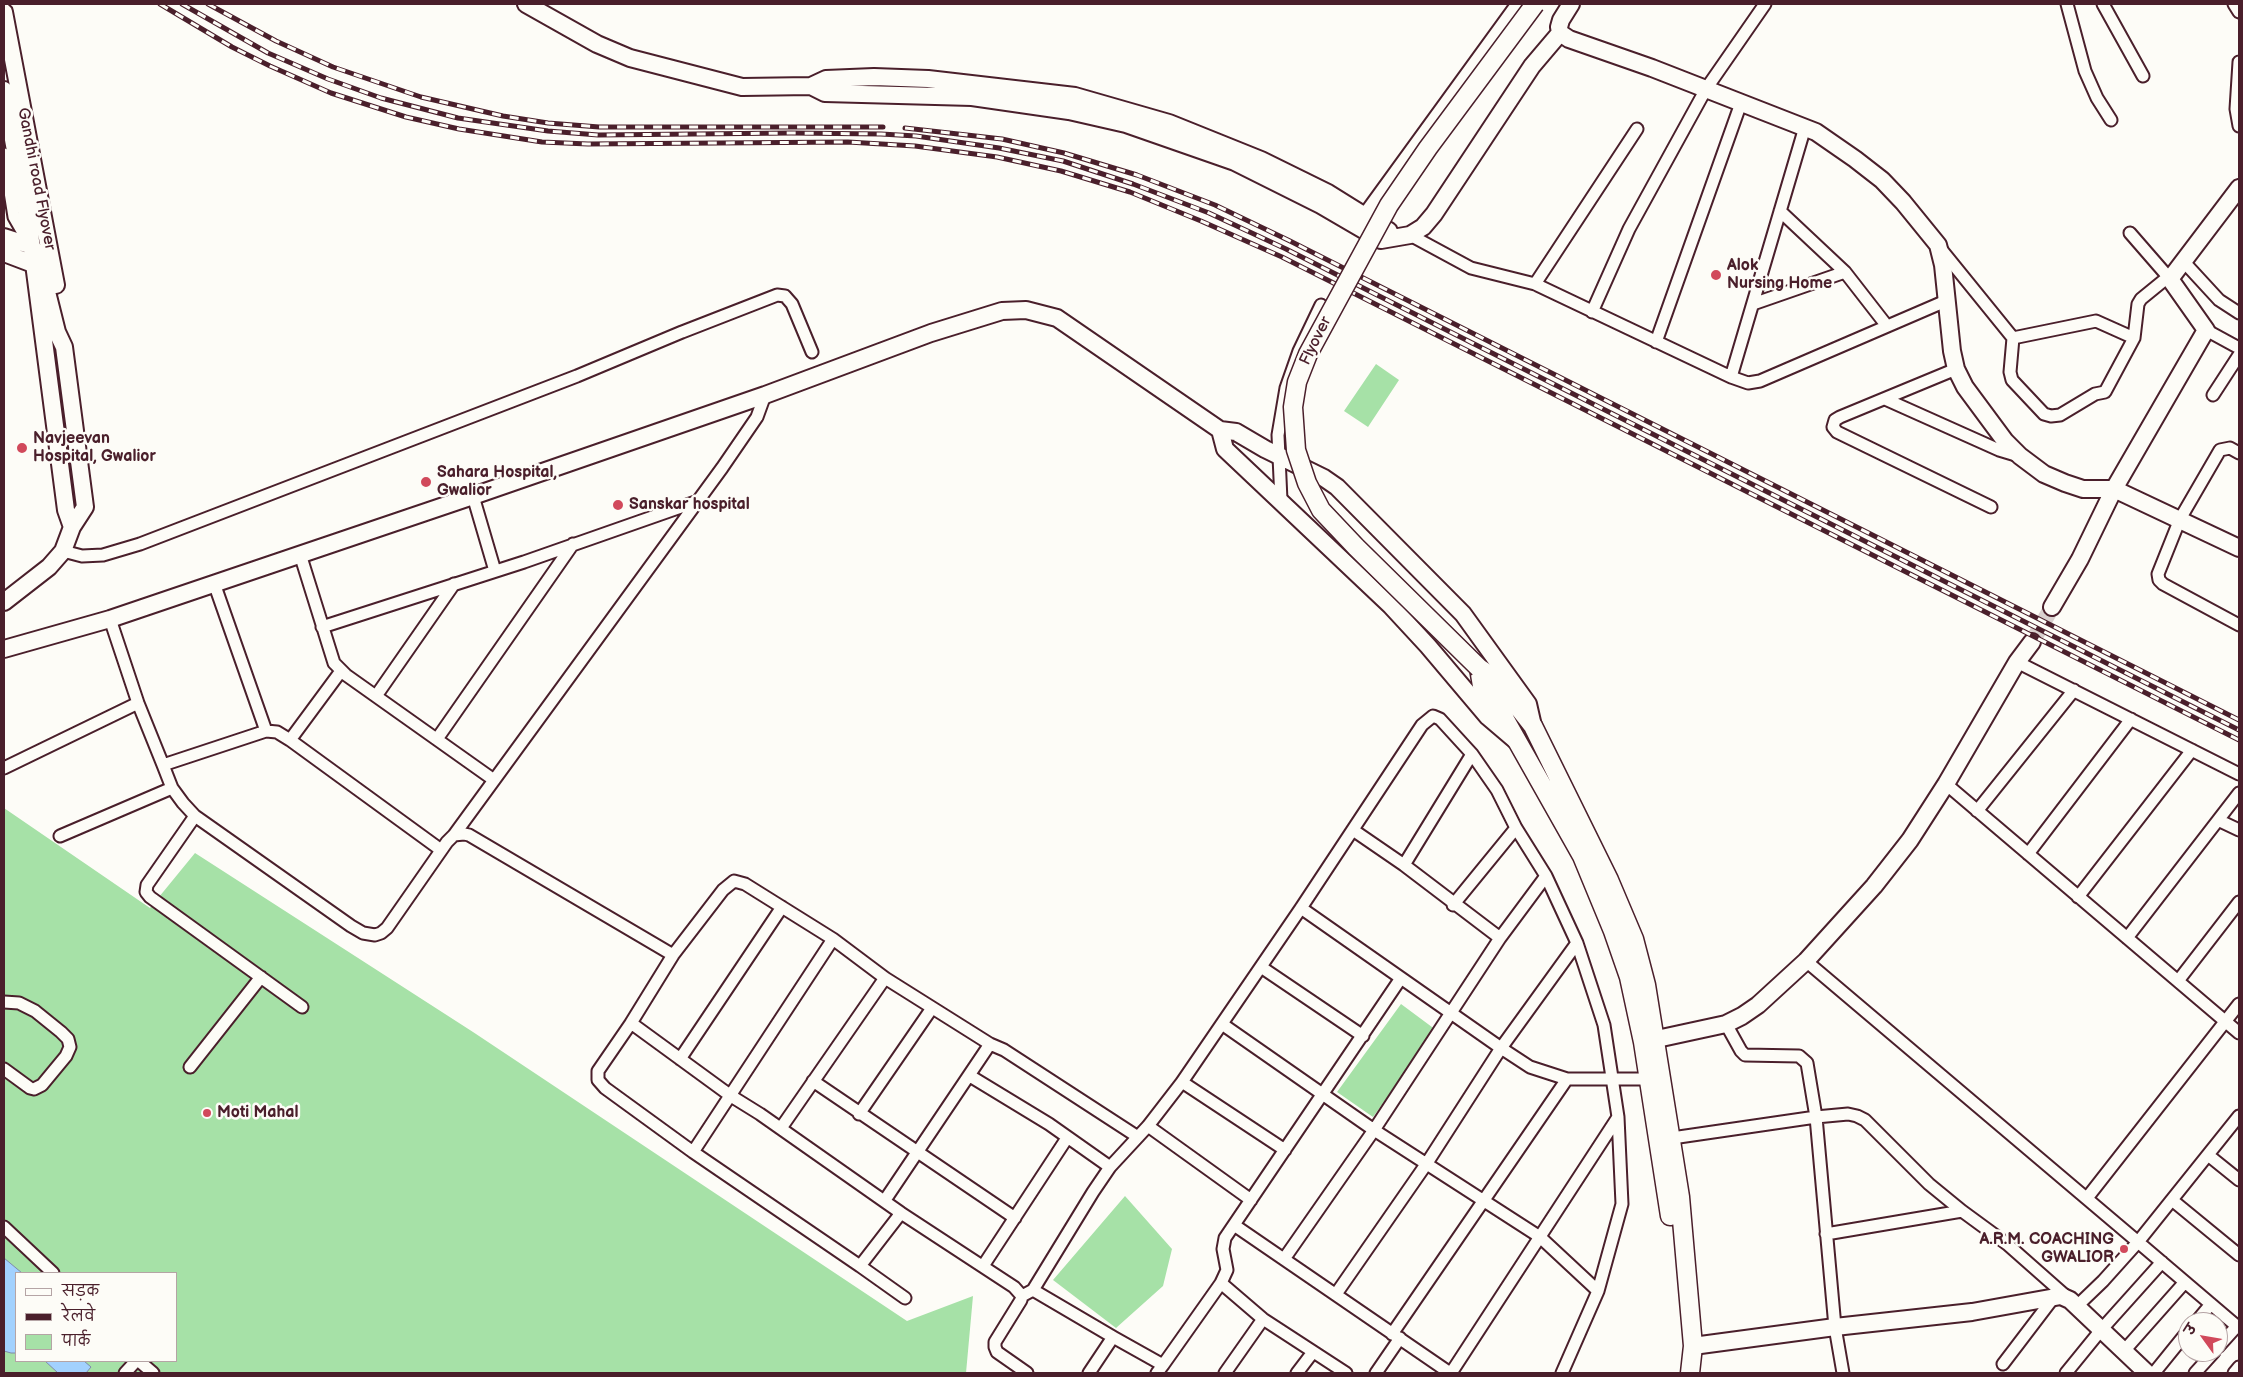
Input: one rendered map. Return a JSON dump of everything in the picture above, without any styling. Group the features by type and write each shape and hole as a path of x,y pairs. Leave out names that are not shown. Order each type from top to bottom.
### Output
{"main road":[{"name":"Flyover","path":"1535,4 1428,148 1389,205 1308,354 1296,382 1293,407 1296,450 1306,483 1321,510 1479,668 1482,686 1511,713 1532,726 1609,880 1634,938 1646,985 1649,1041"},
{"name":"Flyover","path":"1511,713 1515,740 1582,856 1613,931 1649,1041"},
{"path":"1649,1041 1668,1198 1681,1348 1678,1373"},
{"path":"1655,1079 1672,1138 1680,1197 1693,1346 1690,1373"}],"street":[{"path":"526,4 597,44 630,58 742,87 811,86 826,78 928,79 1075,96 1168,123 1261,160 1328,193 1362,221 1387,228 1402,237 1471,268 1534,284 1731,377 1748,383 1760,381 1948,300"},
{"path":"1362,221 1520,4"},
{"path":"1402,237 1423,227 1434,214 1532,66 1560,33 1560,20 1571,4"},
{"path":"1592,312 1629,229 1706,89 1765,4"},
{"path":"2067,4 2087,78 2111,120"},
{"path":"2103,4 2143,76"},
{"path":"2234,4 2239,12"},
{"name":"Gandhi road Flyover","path":"4,12 54,272 64,347"},
{"path":"1560,33 1569,39 1816,132 1882,180 1903,202 2013,338 2010,372 2012,380 2044,414 2051,416 2060,415 2096,394 2105,392 2134,338 2138,304 2141,299 2169,278 2184,262 2239,188"},
{"path":"2239,62 2236,109 2239,126"},
{"name":"Gandhi road Flyover","path":"4,90 32,246"},
{"path":"1656,342 1741,103"},
{"path":"1731,377 1805,127"},
{"path":"1534,284 1637,129"},
{"path":"4,154 14,217 32,246 42,268 57,332 64,347 85,507 72,527 63,551 49,567 4,602"},
{"path":"1780,211 1845,272 1887,326"},
{"path":"2130,233 2169,278 2206,330 2239,348"},
{"path":"4,237 32,246"},
{"path":"1938,245 1948,300 1952,351 1956,369 1965,387 2005,441 2020,456 2044,474 2083,489 2114,489 2239,548"},
{"path":"32,246 66,510 72,527"},
{"path":"4,253 33,264"},
{"path":"2184,262 2219,300 2239,313"},
{"path":"1753,304 1845,272"},
{"path":"63,551 82,556 103,555 140,544 578,376 682,332 777,295 785,296 792,304 812,352"},
{"path":"1281,500 1278,435 1286,388 1321,305"},
{"path":"5,648 110,619 473,496 765,395 930,334 1002,311 1026,310 1056,318 1220,430 1236,432 1324,478 1337,487 1463,614 1528,704 1532,726"},
{"path":"2013,338 2096,321 2134,338"},
{"path":"2052,607 2080,559 2114,489 2206,330"},
{"path":"2213,395 2239,355"},
{"path":"1956,369 1840,416 1835,420 1833,427 1837,432 1991,506"},
{"path":"110,619 138,703 162,765 172,788 195,816 320,905 364,933 375,935 387,928 441,850 454,835 698,501 757,417 765,395"},
{"path":"1885,399 1998,450 2020,456"},
{"path":"1220,430 1225,449 1391,606 1428,646 1488,718 1515,740"},
{"path":"2239,453 2230,448 2220,450 2180,519 2158,574 2159,580 2239,625"},
{"path":"473,496 495,570"},
{"path":"322,627 698,501"},
{"path":"437,739 573,544"},
{"path":"300,554 334,663 376,696 494,780"},
{"path":"214,583 266,730"},
{"path":"376,696 454,584"},
{"path":"1649,1041 1726,1024 1758,1005 1806,961 1893,863 1946,784 2017,662 2032,642"},
{"path":"2017,662 2239,774"},
{"path":"290,740 342,671"},
{"path":"1977,811 2074,690"},
{"path":"4,768 138,703"},
{"path":"1027,1373 997,1352 995,1347 1022,1296 1033,1290 1093,1192 1110,1168 1148,1126 1182,1082 1427,719 1433,716 1440,719 1472,754 1497,790 1516,828 1546,876 1577,943 1604,1025 1618,1117 1622,1204 1598,1291 1562,1373"},
{"path":"2028,854 2131,719"},
{"path":"162,765 266,730 277,732 441,850"},
{"path":"2078,897 2192,750"},
{"path":"1404,865 1472,754"},
{"path":"1946,784 2239,1032"},
{"path":"60,836 172,788"},
{"path":"2127,938 2239,793"},
{"path":"195,816 147,885 146,892 150,898 302,1007"},
{"path":"2220,820 2239,830"},
{"path":"1454,904 1516,828"},
{"path":"1353,830 1404,865 1500,938"},
{"path":"454,835 469,835 673,955"},
{"path":"1284,1259 1374,1130 1500,938 1546,876"},
{"path":"905,1298 693,1152 605,1088 598,1080 598,1071 631,1023 673,955 723,890 734,882 745,884 833,939 886,978 932,1008 990,1044 1004,1050 1138,1137"},
{"path":"2178,981 2239,902"},
{"path":"680,1059 782,907"},
{"path":"1301,908 1530,1067 1567,1079 1655,1079"},
{"path":"693,1152 833,939"},
{"path":"1336,1294 1427,1163 1501,1048 1577,943"},
{"path":"1806,961 2238,1327 2228,1337"},
{"path":"1261,967 1363,1036"},
{"path":"190,1067 261,977"},
{"path":"781,1128 886,978"},
{"path":"1033,1290 1113,1337 1160,1369 1221,1283 1226,1270 1223,1249 1225,1238 1401,978"},
{"path":"4,1002 19,1003 35,1011 62,1032 68,1039 70,1047 66,1056 42,1085 34,1089 4,1069"},
{"path":"2086,1198 2239,1004"},
{"path":"859,1114 932,1008"},
{"path":"631,1023 731,1096 781,1128 900,1212 1014,1287 1022,1296"},
{"path":"1222,1024 1374,1130 1540,1237 1598,1291"},
{"path":"1726,1024 1745,1055 1800,1056 1808,1063 1816,1116 1835,1327 1843,1373"},
{"path":"885,1200 990,1044"},
{"path":"970,1076 1110,1168"},
{"path":"1376,1373 1396,1336 1483,1201 1567,1079"},
{"path":"813,1082 1015,1218"},
{"path":"1182,1082 1285,1150"},
{"path":"1672,1138 1816,1116 1848,1114 1865,1120 1930,1184 1962,1211 2007,1244 2147,1373"},
{"path":"2003,1364 2066,1300 2103,1281 2138,1242 2239,1116"},
{"path":"1234,1225 1451,1373 1618,1117"},
{"path":"1148,1126 1251,1200"},
{"path":"983,1266 1067,1138"},
{"path":"2208,1155 2239,1180"},
{"path":"2172,1200 2239,1255"},
{"path":"1826,1234 1962,1211"},
{"path":"860,1266 900,1212"},
{"path":"4,1227 52,1272"},
{"path":"2066,1373 2101,1330 2162,1262"},
{"path":"2123,1352 2185,1282"},
{"path":"1221,1283 1263,1319 1346,1373"},
{"path":"1693,1346 2066,1300"},
{"path":"2204,1312 2211,1304"},
{"path":"1225,1373 1263,1319"},
{"path":"1089,1373 1113,1337"},
{"path":"2154,1373 2178,1344"},
{"path":"1297,1373 1313,1352"},
{"path":"125,1373 137,1362"},
{"path":"139,1362 153,1373"},
{"path":"2195,1373 2205,1362"},
{"path":"2234,1373 2239,1367"}],"green space":[{"path":"1376,364 1399,380 1368,427 1344,411"},
{"path":"4,808 150,908 195,853 473,1032 907,1321 973,1296 966,1373 4,1373"},
{"path":"1401,1004 1436,1030 1373,1117 1337,1092"},
{"path":"1125,1196 1172,1249 1163,1286 1116,1328 1053,1280"}],"water":[{"path":"4,1258 21,1272 15,1272 15,1353 4,1351"},
{"path":"46,1362 85,1362 91,1367 86,1373 58,1373"}],"tunnel":[{"path":"2032,642 2052,607"}],"railway":[{"path":"160,4 232,47 331,93 406,117 459,129 542,142 588,144 848,142 915,146 997,157 1061,171 1130,192 1282,257 2239,740"},
{"path":"182,4 268,53 328,79 381,98 458,118 548,131 598,135 791,133 916,136 999,148 1063,161 1133,184 1209,213 1286,249 2239,730"},
{"path":"208,4 276,41 333,67 421,97 503,116 548,123 599,127 883,127"},
{"path":"905,128 1002,139 1064,153 1137,175 1215,205 1290,241 2239,720"}],"place":[{"name":"Alok Nursing Home","path":"1716,275"},
{"name":"Navjeevan Hospital, Gwalior","path":"22,448"},
{"name":"Sahara Hospital, Gwalior","path":"426,482"},
{"name":"Sanskar hospital","path":"618,505"},
{"name":"Moti Mahal","path":"207,1113"},
{"name":"A.R.M. COACHING GWALIOR","path":"2124,1249"}]}
